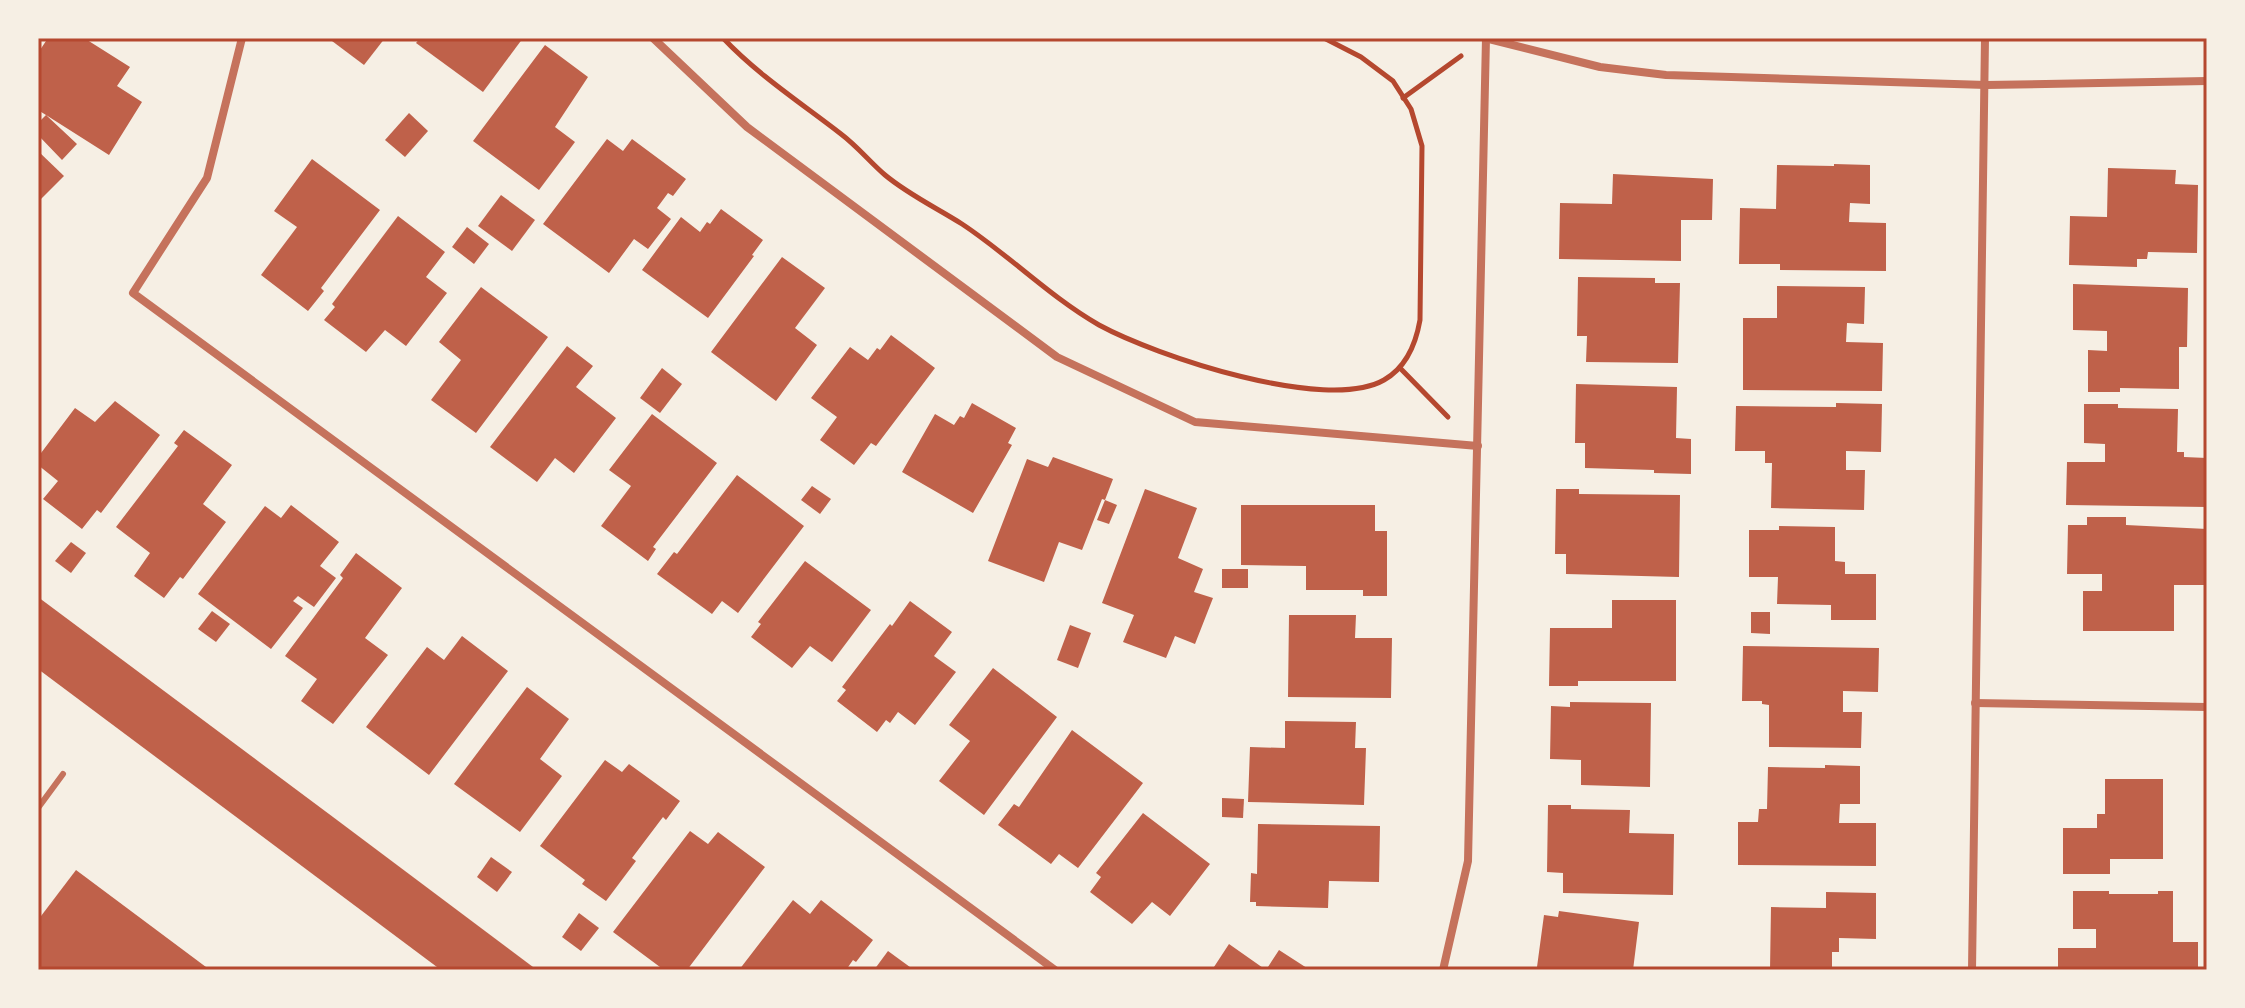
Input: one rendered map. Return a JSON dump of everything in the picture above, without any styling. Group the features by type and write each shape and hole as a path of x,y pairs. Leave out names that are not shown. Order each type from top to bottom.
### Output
{"street":[{"path":"242,38 207,178 133,293 1055,970"},
{"path":"653,38 747,127 1057,357 1195,422 1478,446"},
{"path":"1443,970 1468,861 1486,38 1600,67 1666,75 1986,85 2207,81"},
{"path":"1972,970 1985,38"},
{"path":"1975,703 2207,707"}],"lane":[{"path":"38,808 63,774"}],"path":[{"path":"723,38 794,101 844,136 886,176 963,224 1098,324 1159,352 1235,376 1310,388 1361,389 1384,380 1400,368 1416,342 1421,304 1422,146 1411,109 1393,81 1361,57 1324,38"},
{"path":"1403,98 1486,38"},
{"path":"1400,368 1478,446"}],"building":[{"path":"48,38 84,38 130,67 117,86 142,102 109,155 38,110 38,53"},
{"path":"328,38 385,38 364,65"},
{"path":"420,38 523,38 483,92 416,43"},
{"path":"545,45 588,77 555,127 575,142 539,190 473,141"},
{"path":"409,113 428,131 405,157 385,140"},
{"path":"46,115 77,144 62,160 38,135 38,123"},
{"path":"607,139 623,151 632,139 686,179 673,196 668,193 657,208 671,219 648,249 634,239 609,273 543,224"},
{"path":"38,151 64,176 38,202"},
{"path":"312,159 380,210 321,288 324,291 308,311 261,275 297,227 274,211"},
{"path":"1777,165 1870,165 1870,204 1850,203 1849,222 1886,223 1886,271 1780,270 1780,264 1739,264 1740,208 1776,209"},
{"path":"2108,168 2176,170 2175,184 2198,185 2197,253 2148,252 2147,259 2137,259 2137,267 2069,265 2070,216 2107,217"},
{"path":"1613,174 1713,179 1712,220 1681,220 1681,261 1559,259 1560,203 1612,204"},
{"path":"501,195 535,220 512,251 478,226"},
{"path":"721,209 763,240 708,318 642,270 681,217 700,232"},
{"path":"398,216 445,252 426,277 447,293 406,346 385,330 366,352 324,320 335,307 332,304"},
{"path":"467,227 489,244 474,264 452,247"},
{"path":"782,257 825,288 795,328 817,345 776,401 711,352"},
{"path":"1578,277 1655,278 1655,283 1680,283 1678,363 1586,362 1587,336 1577,336"},
{"path":"2073,284 2188,288 2187,347 2179,347 2179,389 2120,388 2120,392 2088,392 2088,350 2107,351 2107,331 2073,330"},
{"path":"1777,286 1865,287 1864,324 1847,323 1846,342 1883,343 1882,391 1743,390 1743,318 1777,318"},
{"path":"481,287 548,337 476,433 431,400 461,360 439,342"},
{"path":"891,335 935,368 876,446 871,443 854,465 820,440 837,417 811,398 850,347 868,360"},
{"path":"567,346 593,366 576,387 616,418 574,473 555,458 537,482 490,447"},
{"path":"662,368 682,384 660,413 640,398"},
{"path":"1576,384 1677,387 1676,438 1691,439 1691,474 1585,468 1585,443 1575,443"},
{"path":"115,401 160,435 101,513 97,510 82,529 43,499 58,481 38,465 38,457 75,408 95,422"},
{"path":"972,403 1016,428 1008,443 1012,445 973,513 902,472 935,414 954,425 960,416 964,418"},
{"path":"1836,403 1882,404 1881,452 1846,451 1846,470 1865,470 1864,510 1771,508 1772,463 1765,463 1765,451 1735,451 1736,406 1836,407"},
{"path":"2084,404 2178,409 2177,452 2184,452 2184,457 2207,458 2207,507 2066,505 2067,462 2105,462 2105,444 2084,443"},
{"path":"652,414 717,463 653,547 656,549 648,561 601,526 631,486 609,470"},
{"path":"184,430 232,465 203,504 226,522 183,579 180,577 164,598 134,576 150,553 116,527 178,446 174,443"},
{"path":"1053,457 1113,479 1082,550 1059,542 1044,582 988,561 1027,459 1048,467"},
{"path":"737,475 804,526 738,613 722,601 712,614 657,574 674,552 677,554"},
{"path":"812,486 831,499 820,514 801,500"},
{"path":"1145,489 1197,508 1178,558 1203,569 1194,592 1213,598 1195,644 1175,636 1166,658 1123,642 1134,615 1102,603"},
{"path":"1556,489 1579,489 1579,494 1680,495 1679,577 1566,574 1566,554 1555,554"},
{"path":"1105,500 1117,505 1109,524 1097,520"},
{"path":"291,505 339,542 320,566 336,578 314,607 298,596 293,601 303,608 271,649 198,594 265,506 281,518"},
{"path":"1241,505 1375,505 1375,531 1387,531 1387,596 1363,596 1363,590 1306,590 1306,566 1241,565"},
{"path":"2087,517 2126,517 2126,525 2207,529 2207,585 2174,585 2174,631 2083,631 2083,591 2102,591 2102,574 2067,574 2068,525 2087,525"},
{"path":"1779,526 1835,527 1835,561 1845,562 1845,574 1876,574 1876,620 1831,620 1831,605 1777,604 1778,577 1749,577 1749,530 1779,530"},
{"path":"71,542 86,553 71,573 55,561"},
{"path":"356,553 402,588 365,638 388,655 333,724 301,701 317,679 285,656 343,578 340,575"},
{"path":"805,561 871,610 832,662 810,646 792,668 751,637 761,624 758,622"},
{"path":"1222,569 1248,569 1248,588 1222,588"},
{"path":"38,597 537,970 441,970 38,669"},
{"path":"1612,600 1676,600 1676,681 1578,681 1578,686 1549,686 1550,628 1612,628"},
{"path":"910,601 952,632 934,656 956,672 915,725 898,712 890,723 886,720 877,732 837,701 846,690 842,687"},
{"path":"212,611 230,624 216,642 198,629"},
{"path":"1751,612 1770,612 1770,634 1751,633"},
{"path":"1289,615 1356,615 1355,638 1392,638 1391,698 1288,697"},
{"path":"1070,625 1091,633 1078,668 1057,660"},
{"path":"462,636 508,671 429,775 366,727 427,647 444,660"},
{"path":"1743,646 1879,648 1878,692 1843,691 1843,712 1862,712 1861,748 1769,747 1769,705 1762,704 1762,701 1742,701"},
{"path":"993,668 1057,717 984,815 939,781 970,741 949,725"},
{"path":"527,687 569,719 540,759 562,776 520,832 454,784"},
{"path":"1570,702 1651,703 1650,787 1581,785 1581,760 1550,759 1551,706 1570,707"},
{"path":"1285,721 1356,722 1355,748 1366,748 1364,805 1248,802 1250,747 1285,748"},
{"path":"1072,730 1143,783 1078,868 1059,854 1051,864 998,825 1014,804 1019,807"},
{"path":"605,760 622,772 629,764 680,801 666,820 663,817 632,858 636,861 606,901 582,884 585,880 540,846"},
{"path":"1825,765 1860,766 1860,804 1840,804 1839,823 1876,823 1876,866 1738,865 1738,822 1758,822 1759,809 1767,809 1768,767 1825,768"},
{"path":"2105,779 2163,779 2163,859 2110,859 2110,874 2063,874 2063,828 2097,828 2097,814 2105,814"},
{"path":"1222,798 1244,799 1243,818 1222,817"},
{"path":"1548,805 1571,805 1571,809 1630,810 1629,833 1674,834 1673,895 1563,893 1563,873 1547,872"},
{"path":"1143,813 1210,864 1170,916 1152,902 1132,924 1090,892 1101,877 1096,873"},
{"path":"1258,824 1380,826 1379,882 1329,881 1328,908 1256,906 1256,902 1250,902 1251,873 1257,874"},
{"path":"690,831 708,844 718,832 765,867 687,970 664,970 613,932"},
{"path":"491,857 512,872 497,892 477,877"},
{"path":"76,870 210,970 38,970 38,920"},
{"path":"2073,891 2158,894 2158,891 2173,891 2173,942 2198,942 2198,970 2058,970 2058,948 2096,948 2096,929 2073,929"},
{"path":"1826,892 1876,893 1876,939 1839,938 1839,952 1832,952 1832,970 1770,970 1771,907 1826,908"},
{"path":"793,900 810,914 821,900 873,940 846,970 739,970"},
{"path":"1559,911 1639,922 1633,970 1553,970 1537,967 1544,915 1558,917"},
{"path":"579,913 599,928 581,951 562,937"},
{"path":"1229,944 1266,970 1212,970"},
{"path":"1279,950 1310,970 1266,970"},
{"path":"888,951 914,970 874,970"}]}
